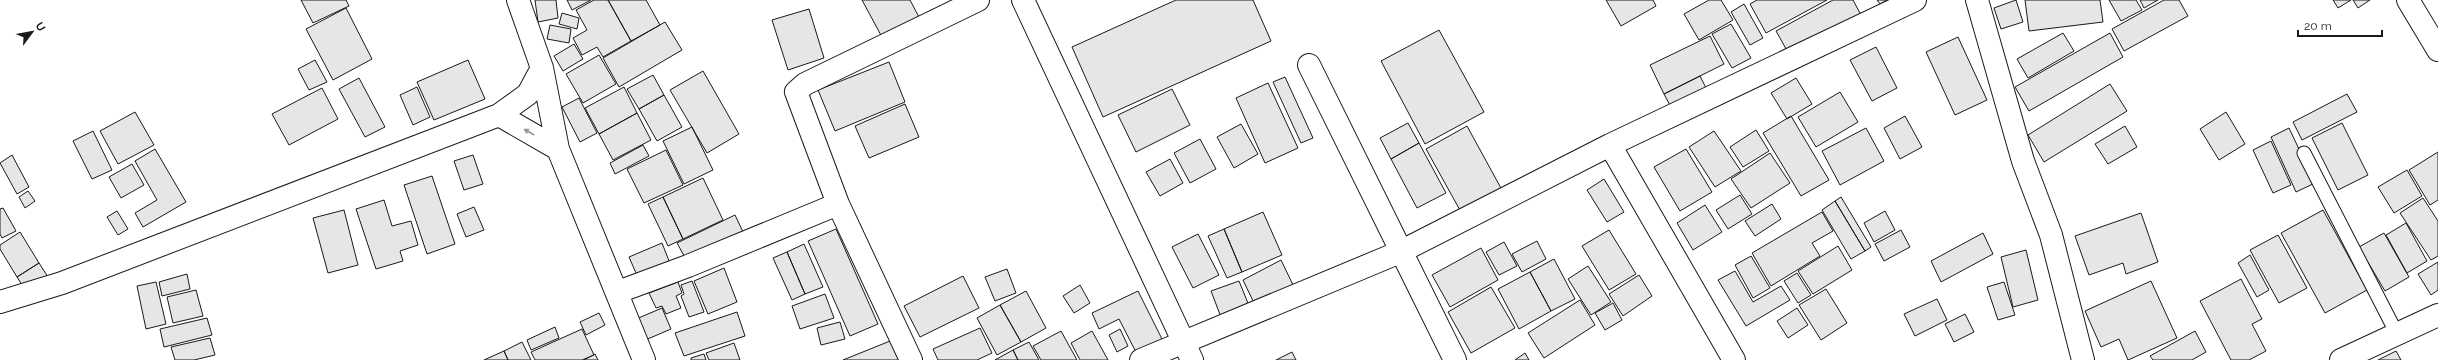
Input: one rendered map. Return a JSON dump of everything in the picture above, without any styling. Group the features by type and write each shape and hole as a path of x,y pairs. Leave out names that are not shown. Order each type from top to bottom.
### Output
{"street":[{"path":"518,0 542,68 558,149 618,292 644,360"},
{"path":"911,360 838,204 796,92 805,84 978,0"},
{"path":"1023,0 1188,352"},
{"path":"1141,360 1188,352 1400,252 1610,145 1915,0"},
{"path":"1977,0 2023,161 2051,235 2082,360"},
{"path":"2408,0 2438,50"},
{"path":"1309,65 1400,252 1455,360"},
{"path":"0,302 62,282 499,115 528,94 542,68"},
{"path":"499,115 558,149"},
{"path":"1610,145 1734,360"},
{"path":"618,292 688,266 838,204"},
{"path":"2340,360 2438,315"}],"lane":[{"path":"2304,153 2397,334"}],"building":[{"path":"301,0 346,0 349,6 313,23"},
{"path":"535,0 556,0 558,18 538,22"},
{"path":"567,0 591,0 572,10"},
{"path":"594,0 608,0 631,41 603,57 597,47 582,55 573,38 587,30 576,10"},
{"path":"608,0 646,0 660,25 631,41"},
{"path":"862,0 910,0 920,19 883,39"},
{"path":"1176,0 1253,0 1271,41 1103,117 1072,47"},
{"path":"1606,0 1653,0 1656,6 1621,26"},
{"path":"1709,0 1721,0 1733,20 1699,40 1684,14"},
{"path":"1757,0 1827,0 1766,33 1750,4"},
{"path":"1833,0 1853,0 1862,17 1790,56 1776,31"},
{"path":"1877,0 1887,0 1880,4"},
{"path":"2016,0 2023,22 2001,29 1994,8"},
{"path":"2025,0 2100,0 2103,22 2029,31"},
{"path":"2109,0 2136,0 2142,10 2121,21"},
{"path":"2140,0 2158,0 2144,8"},
{"path":"2164,0 2179,0 2188,16 2124,51 2112,29"},
{"path":"2333,0 2351,0 2338,8"},
{"path":"2353,0 2370,0 2358,8"},
{"path":"1744,4 1763,38 1750,45 1731,12"},
{"path":"346,8 372,59 333,80 306,29"},
{"path":"809,9 824,58 788,70 772,20"},
{"path":"562,13 579,18 577,29 559,24"},
{"path":"665,22 682,50 619,87 603,58"},
{"path":"1731,24 1751,58 1732,68 1712,34"},
{"path":"550,25 571,29 569,43 547,39"},
{"path":"1439,30 1484,112 1425,144 1381,61"},
{"path":"2063,33 2074,51 2028,78 2017,59"},
{"path":"2110,33 2123,57 2029,111 2015,87"},
{"path":"1710,36 1724,64 1664,94 1650,65"},
{"path":"1958,37 1987,100 1955,115 1926,52"},
{"path":"574,44 583,59 563,71 554,56"},
{"path":"1876,47 1897,88 1872,101 1850,60"},
{"path":"599,55 616,84 583,103 566,74"},
{"path":"315,60 327,82 309,90 298,69"},
{"path":"468,60 485,99 434,120 417,82"},
{"path":"889,62 905,102 835,131 818,90"},
{"path":"703,71 739,134 707,153 670,90"},
{"path":"653,75 664,95 639,109 627,89"},
{"path":"1700,76 1710,96 1674,113 1664,94"},
{"path":"1285,77 1313,138 1301,143 1273,82"},
{"path":"359,78 385,127 365,137 339,89"},
{"path":"1796,78 1812,104 1787,119 1771,93"},
{"path":"1268,83 1298,148 1265,163 1236,98"},
{"path":"2110,84 2127,111 2044,162 2028,135"},
{"path":"417,87 430,117 413,125 400,95"},
{"path":"624,87 637,113 599,134 585,108"},
{"path":"322,88 338,119 289,145 272,114"},
{"path":"1172,89 1190,125 1136,152 1118,115"},
{"path":"1840,92 1858,122 1816,147 1798,117"},
{"path":"2347,94 2357,112 2302,140 2293,122"},
{"path":"664,95 682,127 657,141 639,109"},
{"path":"579,98 597,133 580,142 562,107"},
{"path":"905,104 919,137 869,158 855,126"},
{"path":"135,112 154,145 118,164 100,131"},
{"path":"2226,112 2245,144 2219,160 2200,129"},
{"path":"637,113 651,140 613,160 599,134"},
{"path":"1791,116 1829,180 1801,196 1763,133"},
{"path":"1905,116 1922,147 1900,159 1884,128"},
{"path":"1408,123 1419,143 1391,159 1380,138"},
{"path":"2342,123 2368,175 2338,190 2312,138"},
{"path":"1241,124 1258,154 1234,168 1217,137"},
{"path":"1467,126 1502,190 1461,212 1426,149"},
{"path":"2125,126 2137,147 2108,164 2095,144"},
{"path":"692,127 713,170 684,184 663,141"},
{"path":"1866,128 1884,161 1840,185 1822,151"},
{"path":"2289,128 2315,183 2296,192 2271,137"},
{"path":"1756,130 1769,151 1743,167 1730,147"},
{"path":"93,131 112,170 92,179 73,141"},
{"path":"1714,131 1741,171 1715,187 1689,147"},
{"path":"1200,139 1216,169 1190,183 1174,153"},
{"path":"2271,141 2291,185 2273,193 2253,150"},
{"path":"1419,143 1446,193 1417,208 1391,159"},
{"path":"643,145 649,156 615,174 610,163"},
{"path":"155,149 186,202 143,227 135,213 157,200 135,161"},
{"path":"1686,149 1712,192 1680,211 1654,167"},
{"path":"666,150 683,185 644,203 627,169"},
{"path":"2438,152 2438,200 2430,205 2409,170"},
{"path":"1770,153 1790,183 1751,208 1731,179"},
{"path":"12,155 29,187 17,194 0,163"},
{"path":"473,155 483,184 464,190 454,161"},
{"path":"1170,159 1183,183 1160,196 1146,172"},
{"path":"132,164 144,185 121,198 109,177"},
{"path":"2407,170 2422,196 2394,213 2378,187"},
{"path":"432,176 455,244 427,254 404,185"},
{"path":"703,178 723,220 683,239 663,197"},
{"path":"1604,179 1624,212 1607,222 1587,190"},
{"path":"28,191 35,201 25,208 19,197"},
{"path":"1740,195 1752,214 1728,229 1716,210"},
{"path":"663,197 683,239 668,246 648,204"},
{"path":"1841,197 1871,247 1865,251 1835,201"},
{"path":"2423,198 2438,221 2438,256 2431,260 2400,213"},
{"path":"384,200 392,226 411,221 418,245 400,251 403,261 376,269 356,209"},
{"path":"1835,201 1865,251 1851,259 1822,210"},
{"path":"1772,204 1781,219 1755,236 1745,221"},
{"path":"1705,205 1722,232 1693,250 1677,223"},
{"path":"474,207 484,230 466,237 457,214"},
{"path":"3,208 16,231 2,238 0,234 0,209"},
{"path":"344,210 358,265 328,273 313,218"},
{"path":"2323,210 2367,290 2325,313 2281,233"},
{"path":"117,211 128,229 118,235 107,217"},
{"path":"1885,211 1895,230 1874,242 1864,223"},
{"path":"1263,212 1282,255 1242,272 1224,229"},
{"path":"1822,212 1833,231 1812,243 1820,256 1771,286 1752,253"},
{"path":"2141,213 2158,262 2126,274 2123,263 2089,275 2075,236"},
{"path":"735,215 745,236 688,263 677,243"},
{"path":"2406,223 2427,261 2407,273 2386,235"},
{"path":"836,229 878,324 850,336 808,241"},
{"path":"1224,229 1242,272 1227,278 1208,236"},
{"path":"1609,230 1636,274 1609,290 1582,246"},
{"path":"1901,230 1910,247 1884,261 1875,244"},
{"path":"20,232 39,263 17,277 0,249 0,245"},
{"path":"1983,233 1993,254 1941,282 1931,261"},
{"path":"2384,233 2409,277 2385,291 2359,247"},
{"path":"1198,234 1219,275 1193,288 1172,247"},
{"path":"2278,235 2307,288 2279,303 2250,250"},
{"path":"1537,241 1546,259 1522,272 1512,254"},
{"path":"1504,242 1517,266 1499,275 1486,252"},
{"path":"662,243 671,266 639,280 629,257"},
{"path":"804,244 823,287 805,294 787,252"},
{"path":"1838,246 1852,270 1813,294 1798,271"},
{"path":"1481,248 1498,280 1450,307 1432,275"},
{"path":"2026,250 2038,300 2013,307 2001,257"},
{"path":"787,252 805,294 792,300 773,258"},
{"path":"2250,255 2269,290 2257,297 2238,263"},
{"path":"1751,256 1770,288 1753,298 1735,265"},
{"path":"1554,259 1575,299 1551,311 1530,272"},
{"path":"1281,260 1294,287 1255,305 1243,280"},
{"path":"2438,262 2438,290 2431,295 2418,274"},
{"path":"39,263 48,277 25,290 17,277"},
{"path":"1588,266 1611,302 1591,315 1568,279"},
{"path":"724,268 737,302 708,314 694,281"},
{"path":"1007,269 1016,293 995,301 985,277"},
{"path":"1735,271 1753,302 1781,286 1790,300 1746,326 1718,280"},
{"path":"1530,272 1551,311 1519,329 1498,289"},
{"path":"1797,273 1811,295 1798,303 1784,281"},
{"path":"187,274 190,289 162,296 159,282"},
{"path":"1639,275 1652,296 1623,316 1609,294"},
{"path":"963,276 979,308 920,337 904,306"},
{"path":"2241,279 2262,319 2252,324 2266,351 2249,360 2231,360 2200,301"},
{"path":"692,281 704,312 689,317 681,296 684,294 681,285"},
{"path":"1239,281 1252,313 1224,325 1211,291"},
{"path":"2151,281 2177,338 2128,360 2119,339 2101,347 2085,311"},
{"path":"156,282 166,324 146,329 137,286"},
{"path":"678,282 682,293 676,296 681,308 666,314 662,306 656,308 649,293"},
{"path":"2004,282 2015,315 1998,320 1987,287"},
{"path":"1080,285 1090,303 1074,313 1063,296"},
{"path":"1491,287 1515,328 1471,353 1448,312"},
{"path":"1826,289 1847,323 1821,340 1799,305"},
{"path":"196,290 203,316 173,323 167,297"},
{"path":"1026,291 1046,328 1021,342 1000,305"},
{"path":"1138,291 1164,343 1138,356 1119,319 1099,329 1092,313"},
{"path":"825,294 834,318 800,329 792,306"},
{"path":"1937,299 1947,320 1915,336 1904,314"},
{"path":"1580,300 1595,325 1544,358 1528,333"},
{"path":"1613,303 1622,320 1605,330 1595,313"},
{"path":"1000,305 1021,342 997,355 977,318"},
{"path":"662,308 671,329 643,341 634,320"},
{"path":"1797,308 1808,325 1788,338 1777,321"},
{"path":"737,312 745,336 684,356 675,333"},
{"path":"599,313 605,325 586,335 580,322"},
{"path":"1965,314 1974,332 1954,342 1945,324"},
{"path":"207,318 212,335 164,347 160,329"},
{"path":"840,322 845,339 821,345 817,328"},
{"path":"555,327 559,338 531,350 527,340"},
{"path":"980,328 992,353 977,360 938,360 933,349"},
{"path":"582,329 594,355 582,360 535,360 531,352"},
{"path":"1120,329 1128,346 1117,352 1109,335"},
{"path":"1061,331 1077,360 1041,360 1033,346"},
{"path":"1092,331 1108,360 1080,360 1071,343"},
{"path":"2195,331 2206,352 2192,360 2153,360 2150,356"},
{"path":"210,338 215,355 194,360 175,360 171,347"},
{"path":"895,339 904,360 843,360"},
{"path":"522,342 531,360 508,360 504,351"},
{"path":"1029,342 1039,360 1018,360 1013,350"},
{"path":"734,343 740,360 709,360 706,353"},
{"path":"1013,350 1018,360 995,360"},
{"path":"504,351 508,360 484,360"},
{"path":"2396,351 2401,360 2378,360"},
{"path":"1292,352 1296,360 1276,360"},
{"path":"1525,353 1529,360 1515,360"},
{"path":"595,354 598,360 584,360"},
{"path":"704,354 706,360 691,360 691,358"}]}
